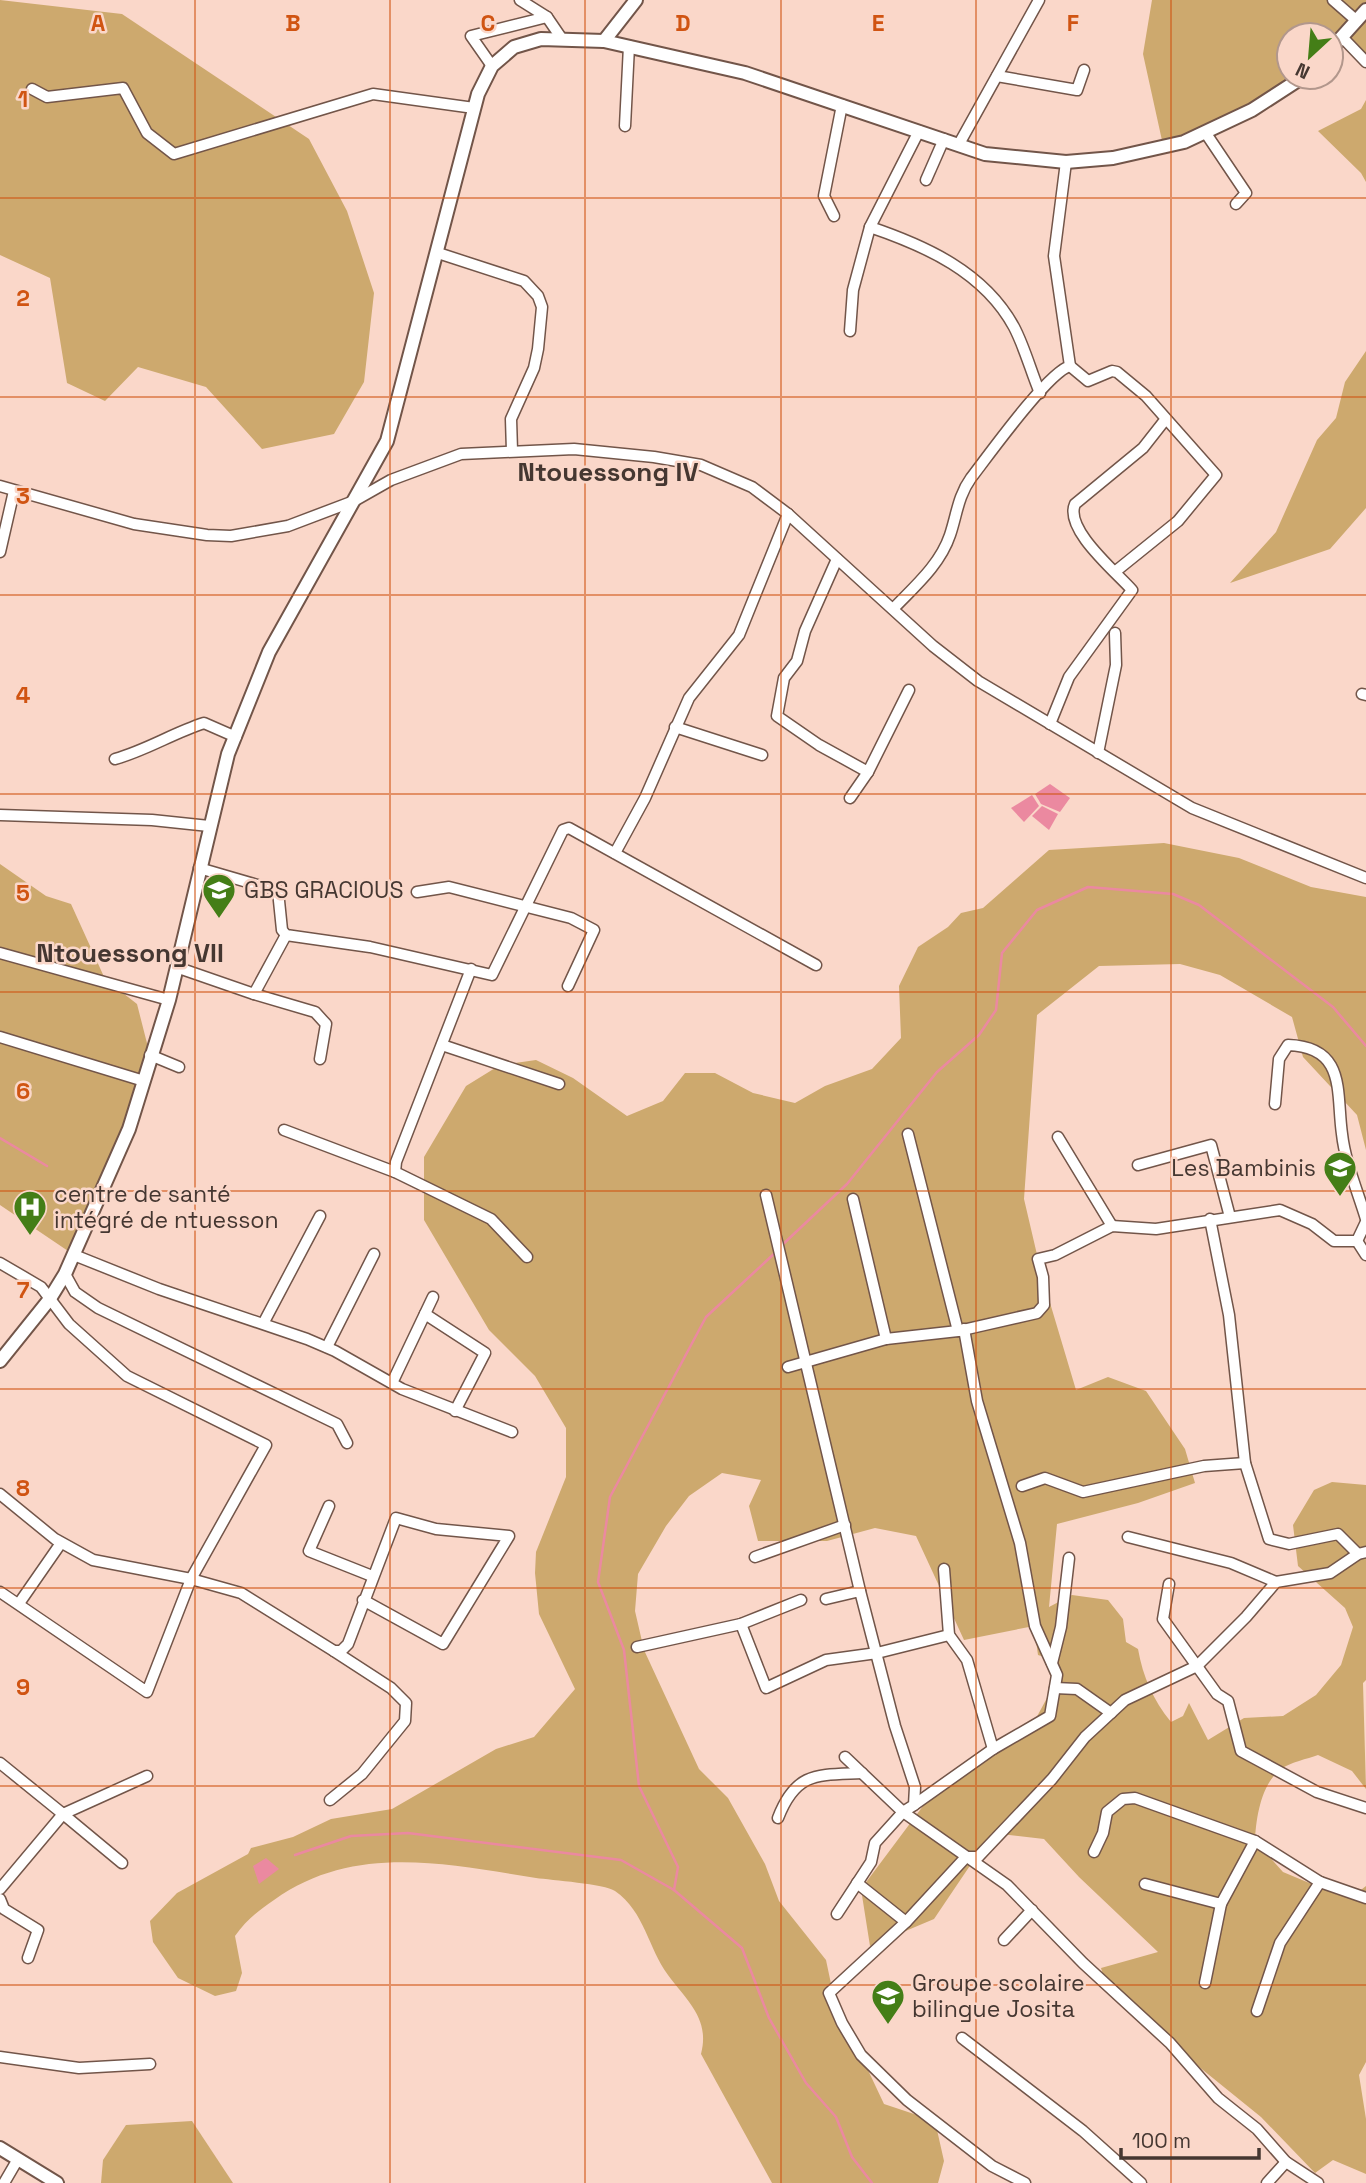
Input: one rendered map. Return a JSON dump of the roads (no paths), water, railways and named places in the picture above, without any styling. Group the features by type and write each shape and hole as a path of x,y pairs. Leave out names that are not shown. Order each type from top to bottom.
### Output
{"street":[{"path":"520,0 547,17 562,39"},
{"path":"604,41 636,0"},
{"path":"959,144 1039,0"},
{"path":"1333,0 1357,20"},
{"path":"1345,34 1366,10"},
{"path":"492,66 471,36 547,17"},
{"path":"1345,40 1366,62"},
{"path":"0,1361 49,1300 65,1274 130,1129 150,1055 169,1000 209,826 235,736 269,652 387,441 474,108 492,66 501,55 530,41 604,41 745,73 989,155 1066,162 1134,154 1184,142 1282,91"},
{"path":"625,126 629,46"},
{"path":"997,76 1077,90 1084,70"},
{"path":"32,89 47,97 123,88 147,133 174,155 373,94 474,108"},
{"path":"834,216 824,196 842,105"},
{"path":"850,331 853,290 870,227 919,131"},
{"path":"1205,132 1246,194 1236,204"},
{"path":"926,180 944,139"},
{"path":"1066,162 1054,256 1070,366 1088,381 1112,371 1117,372 1146,396 1216,475 1178,521 1116,571"},
{"path":"870,227 915,243 976,279 1013,327 1040,393"},
{"path":"438,253 524,281 538,296 542,306 534,368 513,413 512,451"},
{"path":"893,609 927,574 943,552 961,493 1040,393 1063,368 1070,366"},
{"path":"1050,724 1069,677 1132,590 1076,527 1072,511 1076,503 1143,448 1165,420"},
{"path":"0,486 134,524 207,535 273,531 354,500 391,480 461,454 574,449 654,457 701,466 752,487 788,514 963,671 1192,808 1366,878"},
{"path":"0,552 14,491"},
{"path":"615,853 645,798 689,698 739,635 788,514"},
{"path":"837,559 805,631 797,661 784,678 777,716 819,745 867,772"},
{"path":"1098,753 1116,665 1115,633"},
{"path":"850,798 867,772 909,690"},
{"path":"115,759 144,751 171,734 204,723 235,736"},
{"path":"675,727 762,755"},
{"path":"0,815 152,820 209,826"},
{"path":"199,868 278,891 282,930 286,935 370,947 489,974 496,971 564,828 615,853 816,965"},
{"path":"416,892 449,887 570,918 594,930 568,986"},
{"path":"254,994 286,935"},
{"path":"0,953 169,1000"},
{"path":"176,967 315,1012 326,1024 320,1059"},
{"path":"396,1172 396,1163 471,969"},
{"path":"0,1037 144,1081"},
{"path":"442,1045 558,1084"},
{"path":"1275,1104 1279,1059 1288,1045 1309,1046 1327,1061 1340,1084 1342,1136 1366,1220 1357,1241"},
{"path":"150,1055 179,1067"},
{"path":"284,1130 396,1172 491,1219 527,1257"},
{"path":"837,1914 871,1862 875,1843 903,1812 993,1749 1050,1716 1057,1675 1035,1626 1020,1543 977,1401 961,1330 908,1134"},
{"path":"1058,1137 1112,1226"},
{"path":"1138,1165 1211,1144 1230,1217"},
{"path":"766,1195 860,1591 895,1726 915,1787 914,1805"},
{"path":"853,1199 886,1339"},
{"path":"788,1367 807,1364 821,1356 886,1339 961,1330 1037,1314 1044,1305 1043,1277 1038,1259 1055,1255 1112,1226 1156,1229 1280,1210 1312,1224 1334,1241 1357,1241"},
{"path":"264,1322 320,1216"},
{"path":"1128,1537 1231,1563 1276,1582 1330,1573 1362,1553 1338,1534 1289,1544 1269,1539 1245,1463 1228,1315 1210,1219"},
{"path":"1357,1241 1366,1255"},
{"path":"327,1347 374,1254"},
{"path":"74,1255 159,1289 264,1322 327,1347 392,1383 455,1411 512,1432"},
{"path":"0,1263 33,1281 85,1340 127,1376 266,1444 191,1579 163,1657 149,1689 144,1693 20,1602 0,1592"},
{"path":"65,1274 75,1292 98,1308 337,1423 347,1443"},
{"path":"392,1383 433,1297"},
{"path":"425,1314 485,1353 455,1411"},
{"path":"1022,1486 1045,1478 1083,1492 1204,1466 1245,1463"},
{"path":"0,1494 61,1543 93,1560 114,1567 191,1579 241,1592 391,1688 405,1703 405,1721 362,1773 330,1800"},
{"path":"329,1506 309,1551 372,1576"},
{"path":"334,1651 341,1651 348,1644 363,1601 372,1576 396,1518 436,1529 509,1536 443,1644 363,1601"},
{"path":"755,1557 845,1525"},
{"path":"20,1602 61,1543"},
{"path":"1052,1663 1061,1626 1069,1558"},
{"path":"944,1569 949,1635 967,1660 993,1749"},
{"path":"1025,2183 992,2166 907,2100 861,2055 842,2023 829,1993 906,1922 966,1857 978,1857 1052,1779 1085,1737 1125,1700 1197,1665 1246,1617 1276,1582"},
{"path":"1169,1584 1163,1619 1217,1694 1228,1701 1238,1728 1241,1751 1317,1792 1366,1808"},
{"path":"826,1599 860,1591"},
{"path":"637,1647 741,1624 801,1600"},
{"path":"741,1624 766,1688 826,1660 877,1653 949,1635"},
{"path":"1055,1688 1077,1689 1111,1713"},
{"path":"845,1757 903,1812 1007,1885 1083,1964 1170,2043 1218,2098 1256,2129 1286,2162 1318,2183"},
{"path":"0,1763 122,1863"},
{"path":"778,1818 786,1796 813,1775 862,1773"},
{"path":"0,1889 63,1814 147,1776"},
{"path":"1094,1852 1103,1833 1107,1812 1123,1799 1135,1798 1255,1841 1320,1882 1366,1898"},
{"path":"1205,1983 1221,1904 1255,1841"},
{"path":"1257,2011 1280,1943 1320,1882"},
{"path":"857,1883 906,1922"},
{"path":"1145,1884 1221,1904"},
{"path":"0,1899 4,1909 38,1930 28,1958"},
{"path":"1004,1940 1032,1910"},
{"path":"962,2039 1073,2122 1141,2183"},
{"path":"0,2057 79,2068 150,2064"},
{"path":"0,2148 57,2183"},
{"path":"4,2183 18,2159"},
{"path":"1267,2183 1286,2162"}],"waterway":[{"path":"780,1247 847,1184 937,1072 979,1035 996,1010 1002,953 1037,910 1088,887 1173,894 1199,905 1333,1007 1366,1046"},
{"path":"0,1138 47,1166"},
{"path":"674,1890 678,1867 639,1786 624,1650 598,1582 610,1497 706,1317 776,1252"},
{"path":"295,1855 351,1836 408,1833 621,1860 674,1890 742,1948 769,2018 806,2083 836,2117 852,2157 872,2183"}],"place":[{"name":"GBS GRACIOUS","path":"219,920"},
{"name":"Les Bambinis","path":"1340,1198"},
{"name":"centre de santé intégré de ntuesson","path":"30,1237"},
{"name":"Groupe scolaire bilingue Josita","path":"888,2026"}],"district":[{"name":"Ntouessong IV","path":"608,472"},
{"name":"Ntouessong VII","path":"130,953"}]}
